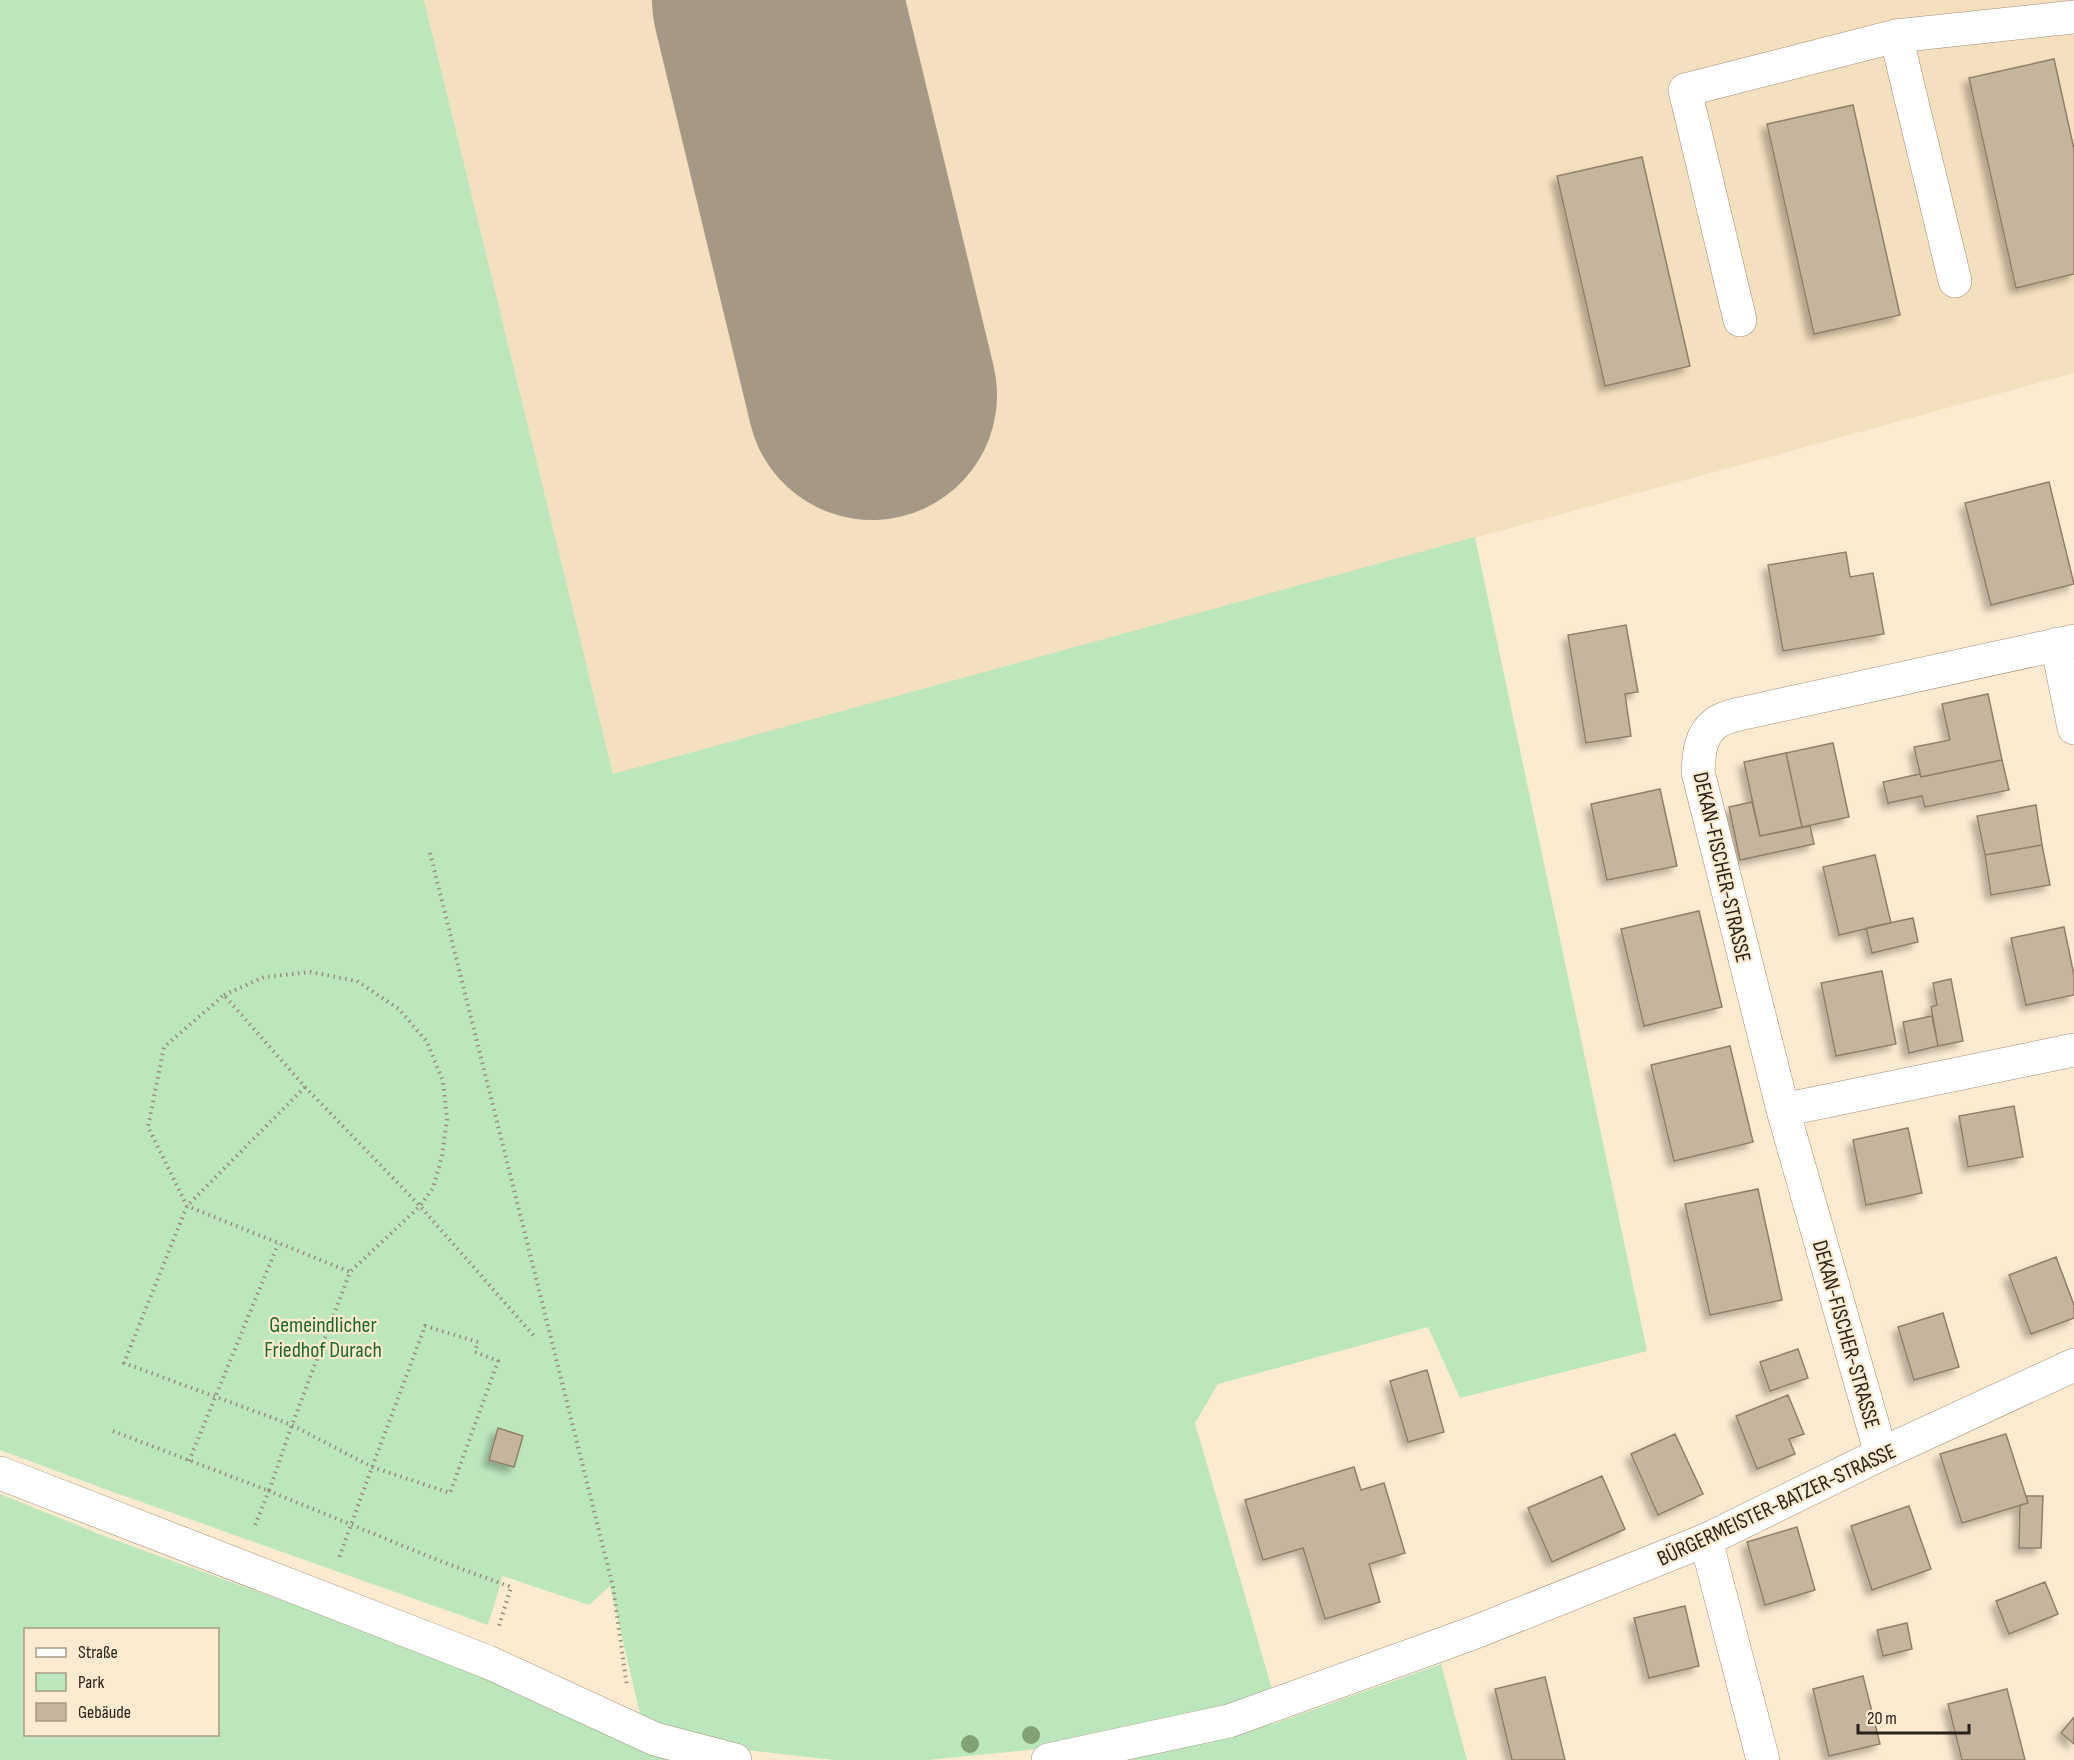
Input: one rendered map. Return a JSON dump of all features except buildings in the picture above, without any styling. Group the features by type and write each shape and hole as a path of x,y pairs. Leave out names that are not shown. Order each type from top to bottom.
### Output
{"street":[{"path":"1740,320 1685,90 1896,36 2074,16"},
{"path":"1896,36 1955,282"},
{"name":"DEKAN-FISCHER-STRASSE","path":"1881,1454 1783,1110 1698,772 1699,750 1705,735 1716,723 1735,715 2066,642 2074,728"},
{"path":"1783,1110 2074,1050"},
{"name":"BÜRGERMEISTER-BATZER-STRASSE","path":"1048,1760 1229,1721 1473,1633 1706,1540 1881,1454 2074,1365"},
{"path":"0,1473 488,1662 655,1739 735,1760"},
{"path":"1706,1540 1763,1760"}],"path":[{"path":"430,853 613,1587 632,1730"},
{"path":"255,1525 350,1272 420,1206 433,1188 442,1156 447,1119 443,1081 427,1042 399,1009 357,981 310,972 264,977 224,995 164,1047 148,1127 187,1206 350,1272"},
{"path":"224,995 305,1087 420,1206 534,1336"},
{"path":"305,1087 187,1206 124,1363 292,1425 372,1467 450,1493 498,1361 475,1352 478,1342 425,1326 372,1467 338,1561"},
{"path":"189,1461 278,1244"},
{"path":"113,1431 511,1587 488,1662"}],"shaded area":[{"path":"424,0 2074,0 2074,373 613,775"}],"green space":[{"name":"Gemeindlicher Friedhof Durach","path":"0,0 424,0 613,774 1475,537 1647,1351 1460,1398 1428,1327 1218,1384 1195,1423 1272,1689 1227,1707 1029,1750 927,1760 834,1760 728,1748 642,1722 610,1586 589,1605 503,1576 488,1625 0,1450"},
{"path":"0,1494 112,1539 452,1662 697,1760 0,1760"},
{"path":"1441,1664 1467,1760 1121,1760 1276,1723"}],"runway":[{"path":"777,0 872,395"}]}
